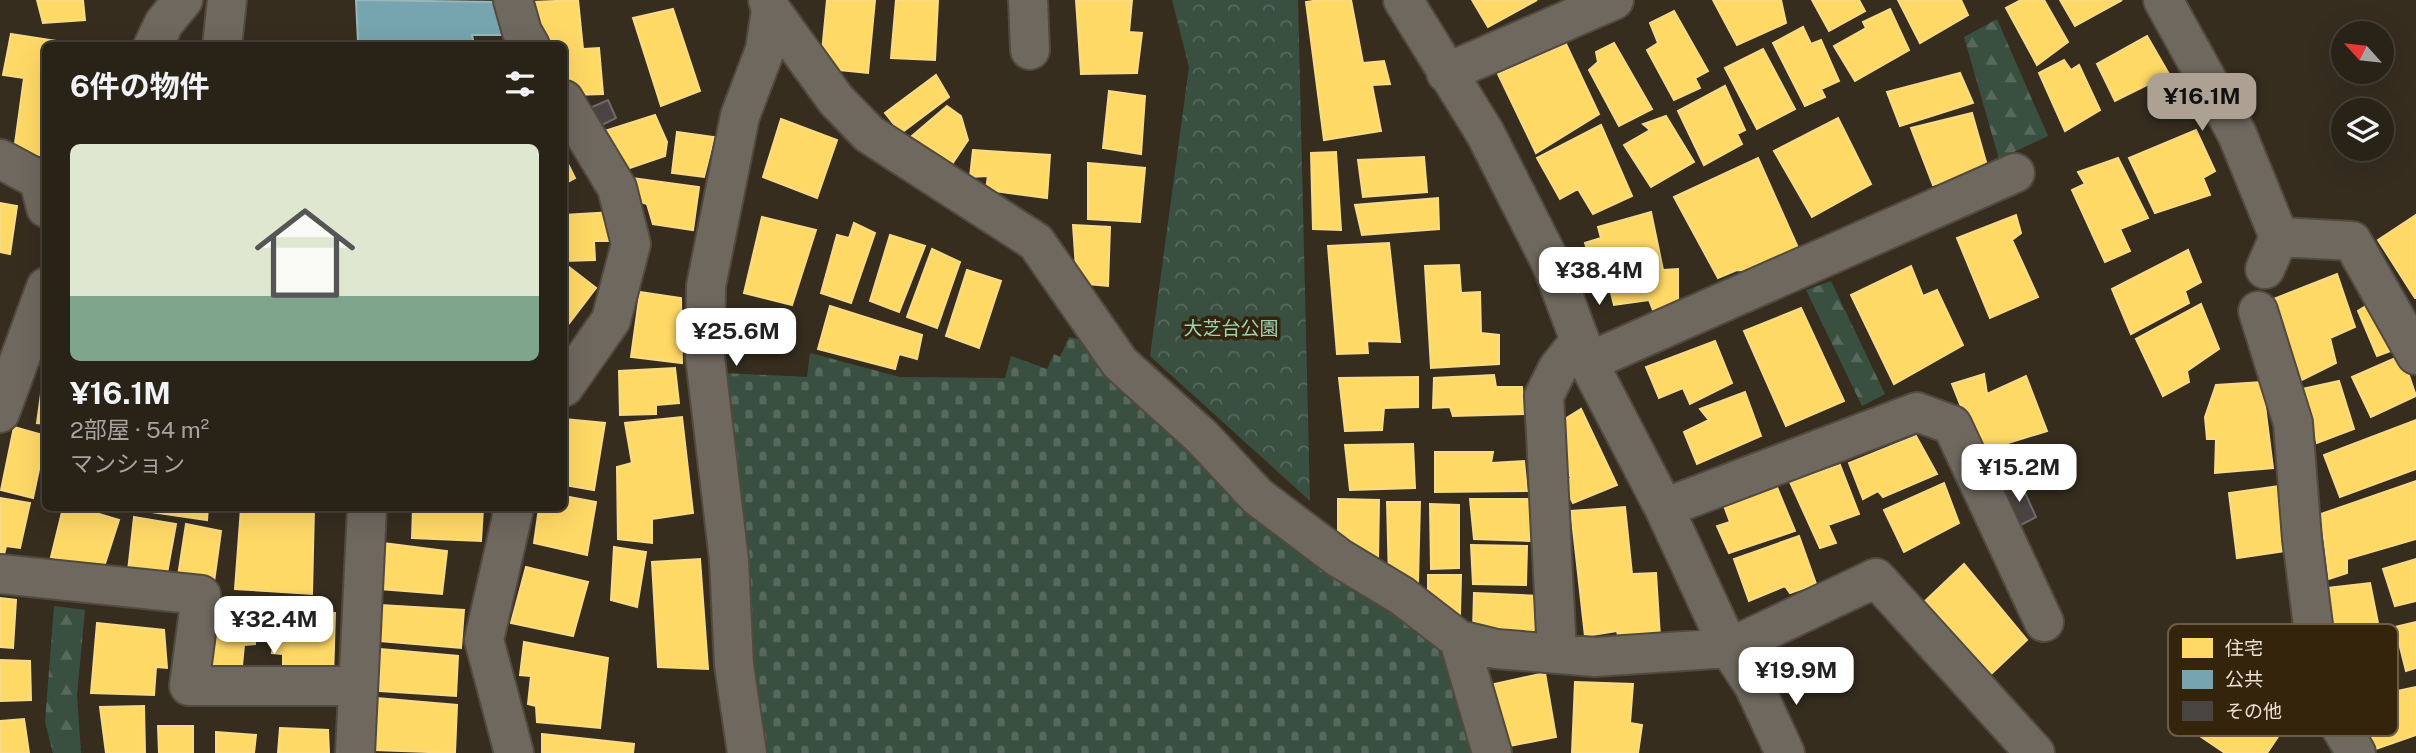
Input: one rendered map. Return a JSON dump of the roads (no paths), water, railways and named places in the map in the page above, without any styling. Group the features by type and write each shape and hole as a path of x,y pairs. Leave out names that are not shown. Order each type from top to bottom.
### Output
{"street":[{"path":"155,42 164,23 183,0"},
{"path":"222,42 227,0"},
{"path":"513,0 528,42"},
{"path":"1028,0 1030,50"},
{"path":"1403,0 1485,134 1551,263 1584,352 1664,508 1729,648 1754,686 1786,753"},
{"path":"1446,73 1614,0"},
{"path":"2163,0 2237,134 2272,253 2353,240 2416,355"},
{"path":"769,5 836,100 869,134 1036,242 1120,363 1202,437 1257,496 1339,558 1402,596 1458,640 1496,649 1595,657 1729,648 1876,578 2035,753"},
{"path":"747,753 734,665 729,561 705,357 706,286 712,245 740,116 765,50 769,5"},
{"path":"567,105 617,188 631,244 611,320 567,383"},
{"path":"0,159 39,180 42,192"},
{"path":"1557,654 1544,396 1558,368 1584,352 2015,173"},
{"path":"0,413 42,298"},
{"path":"2258,311 2293,423 2302,539 2313,624"},
{"path":"1664,508 1917,412 1952,425 2044,622"},
{"path":"355,753 367,511"},
{"path":"513,511 484,640 514,753"},
{"path":"0,574 201,595 189,686 358,686"},
{"path":"1458,640 1492,753"},
{"path":"2346,736 2356,753"}],"park label":[{"name":"大芝台公園","path":"1231,328"}]}
